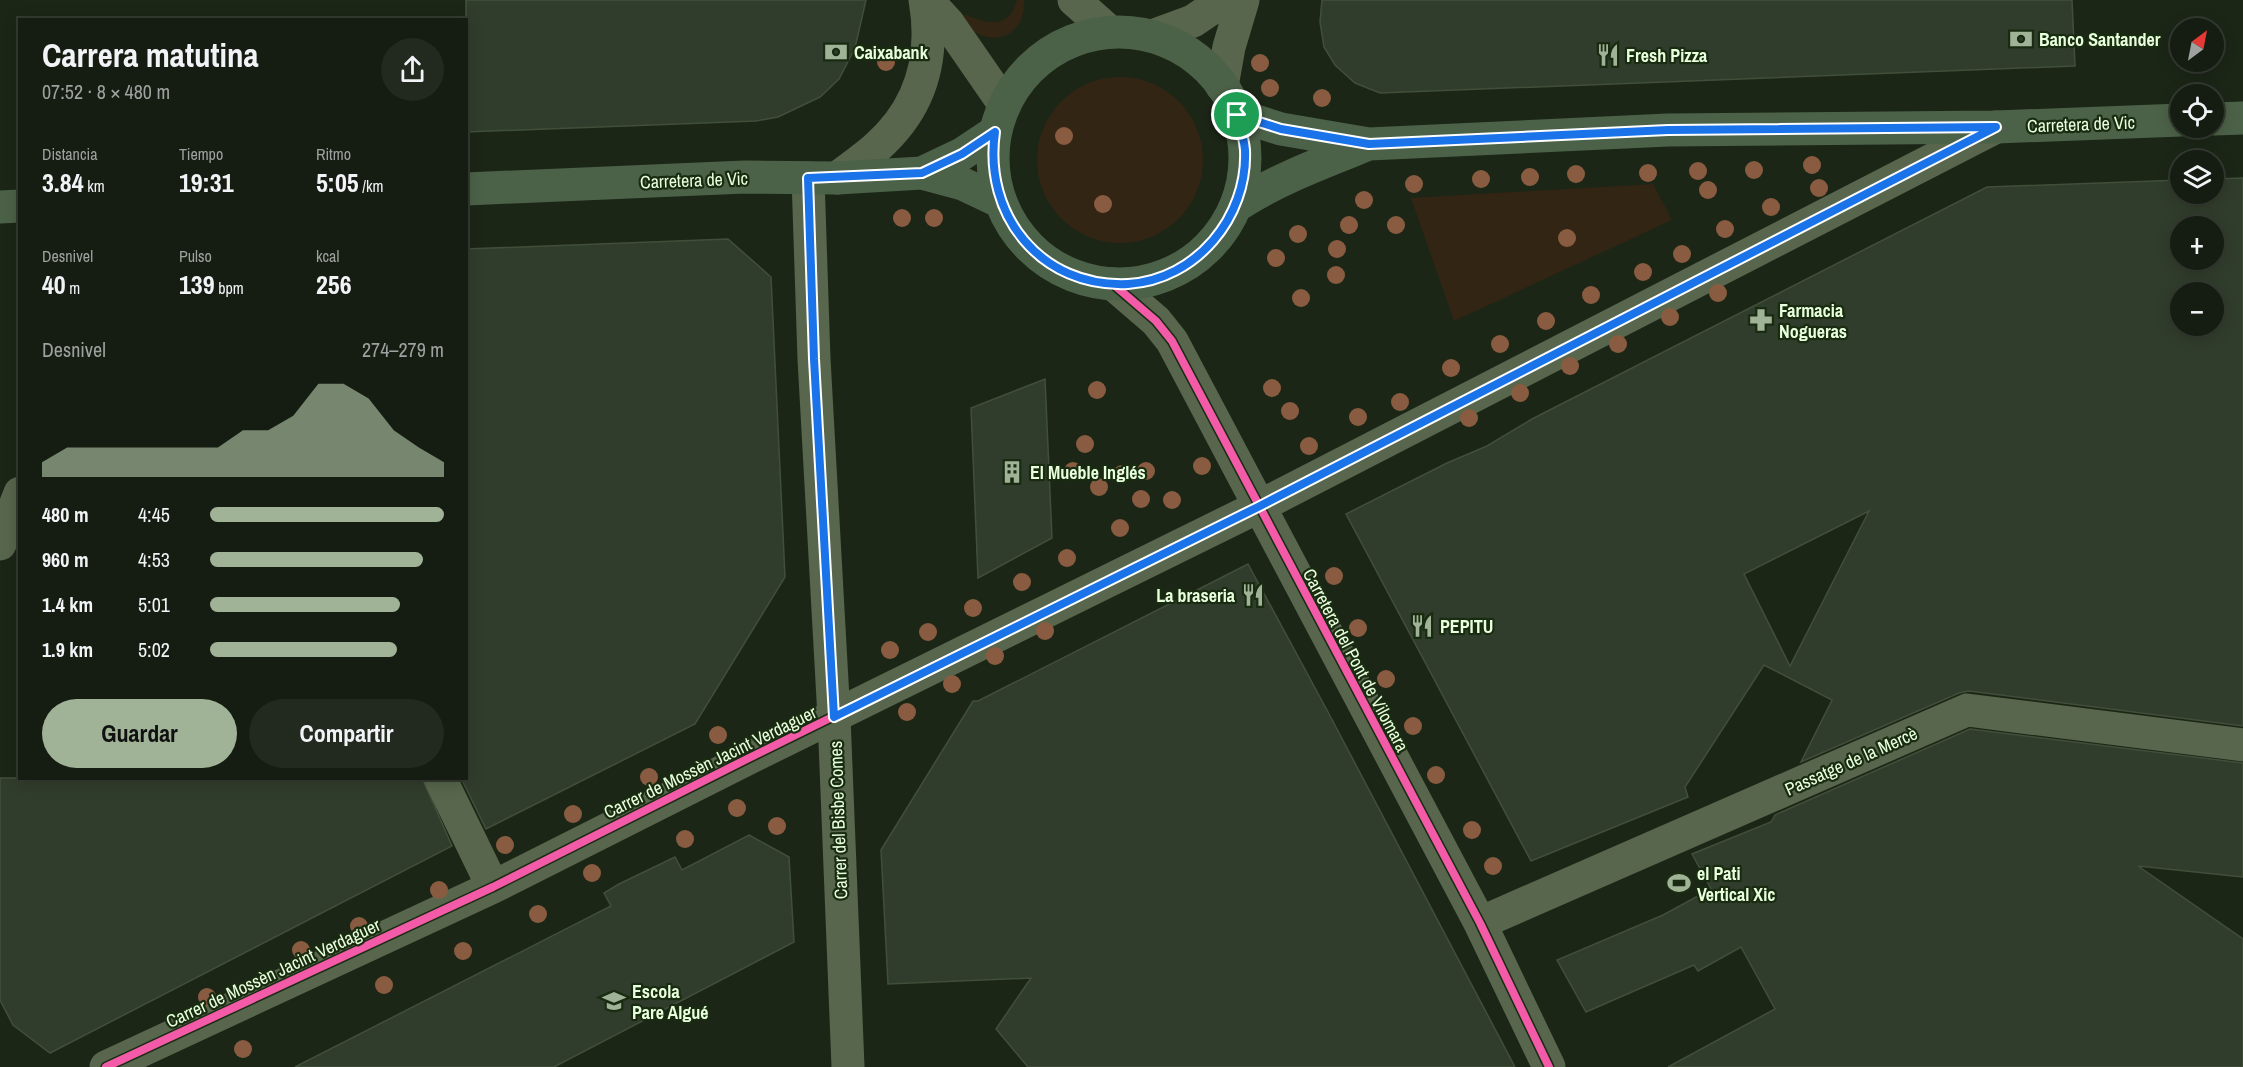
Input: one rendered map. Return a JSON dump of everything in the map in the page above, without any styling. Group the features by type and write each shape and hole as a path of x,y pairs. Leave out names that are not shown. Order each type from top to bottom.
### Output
{"main road":[{"path":"1110,32 1152,36 1187,52 1210,71 1222,86 1237,115 1245,148 1242,184 1236,206 1219,236 1194,260 1156,279 1130,284 1113,284 1072,275 1045,259 1022,238 1001,202 993,167 1000,118 1017,83 1042,58 1074,40 1110,32"},
{"name":"Carretera de Vic","path":"1237,115 1281,129 1369,144 1668,130 1996,127 2170,120"},
{"name":"Carretera de Vic","path":"922,173 962,154 1000,118"},
{"path":"2224,119 2243,118"},
{"name":"Carretera de Vic","path":"1236,206 1256,192 1369,144"},
{"name":"Carretera de Vic","path":"468,189 745,177 822,178 922,173 963,184 1001,202"},
{"path":"0,207 18,206"}],"street":[{"path":"926,0 948,22 1000,118"},
{"path":"822,178 878,146 899,122 915,96 926,71 930,45 926,0"},
{"path":"1074,0 1110,32"},
{"path":"1152,36 1193,21 1224,0"},
{"path":"1222,86 1229,47 1242,0"},
{"name":"Carrer de Mossèn Jacint Verdaguer","path":"106,1067 493,887 1258,507 1996,127"},
{"name":"Carrer del Bisbe Comes","path":"822,178 814,359 834,717 848,1067"},
{"name":"Carretera del Pont de Vilomara","path":"1113,284 1156,321 1172,341 1480,923 1543,1056"},
{"path":"0,544 18,498"},
{"name":"Passatge de la Mercè","path":"1480,923 1967,710 2243,745"},
{"path":"441,780 493,887"}],"shaded area":[{"path":"1017,0 1024,0 1021,20 1016,28 1002,37 983,36 973,31 957,12 984,21 1000,21 1007,18 1013,11"},
{"path":"1120,77 1136,78 1152,83 1179,101 1197,128 1202,144 1202,176 1197,192 1179,219 1152,237 1136,242 1120,243 1104,242 1088,237 1061,219 1043,192 1038,176 1037,160 1038,144 1043,128 1061,101 1088,83 1104,78"},
{"path":"1653,184 1672,220 1454,321 1411,198"}],"building":[{"path":"466,0 866,0 855,48 839,79 820,97 778,117 756,121 468,132 468,18 466,18"},
{"path":"1322,0 2072,0 2075,66 1380,93 1355,83 1335,65 1324,47 1320,22"},
{"path":"2243,178 2243,726 1969,691 1959,693 1801,762 1832,700 1764,665 1685,787 1688,797 1531,861 1346,514 1447,463 1487,446 1532,419 1987,187 2170,180 2170,204 2224,204 2224,179","holes":["1869,511 1790,666 1744,574"]},
{"path":"728,239 771,277 785,577 695,724 486,829 462,780 468,780 468,249"},
{"name":"El Mueble Inglés","path":"1045,379 1052,538 978,578 971,408"},
{"path":"1248,564 1515,1067 1028,1067 996,1029 1031,978 888,984 881,850 973,701 978,701"},
{"path":"1970,729 2243,763 2243,877 2138,866 2243,939 2243,1067 1668,1067 1775,1009 1741,947 1698,971 1694,965 1586,1012 1557,960 1663,915 1711,889 1692,854 1771,822 1775,815"},
{"path":"0,778 18,778 18,780 423,780 452,846 50,1053 13,1025 0,1000"},
{"name":"Escola Pare Algué","path":"749,835 789,857 794,942 554,1067 295,1067 611,906 604,893 619,884 675,857 682,870"}],"cycle path":[{"path":"106,1067 493,887 1258,507 1996,127"},
{"path":"1113,284 1156,321 1172,341 1480,923 1549,1067"}],"place":[{"name":"Banco Santander","path":"2021,39"},
{"name":"Caixabank","path":"836,52"},
{"name":"Fresh Pizza","path":"1608,55"},
{"name":"Farmacia Nogueras","path":"1761,320"},
{"name":"El Mueble Inglés","path":"1012,472"},
{"name":"La braseria","path":"1253,595"},
{"name":"PEPITU","path":"1422,626"},
{"name":"el Pati Vertical Xic","path":"1679,883"},
{"name":"Escola Pare Algué","path":"614,1001"}],"route":[{"path":"1237,115 1281,129 1369,144 1668,130 1996,127 1258,507 834,717 814,359 808,178 922,173 962,154 995,132 993,167 997,191 1010,221 1022,238 1053,265 1072,275 1093,281 1130,284 1164,276 1194,260 1219,236 1228,222 1236,206 1245,160 1245,148 1237,115"}]}
